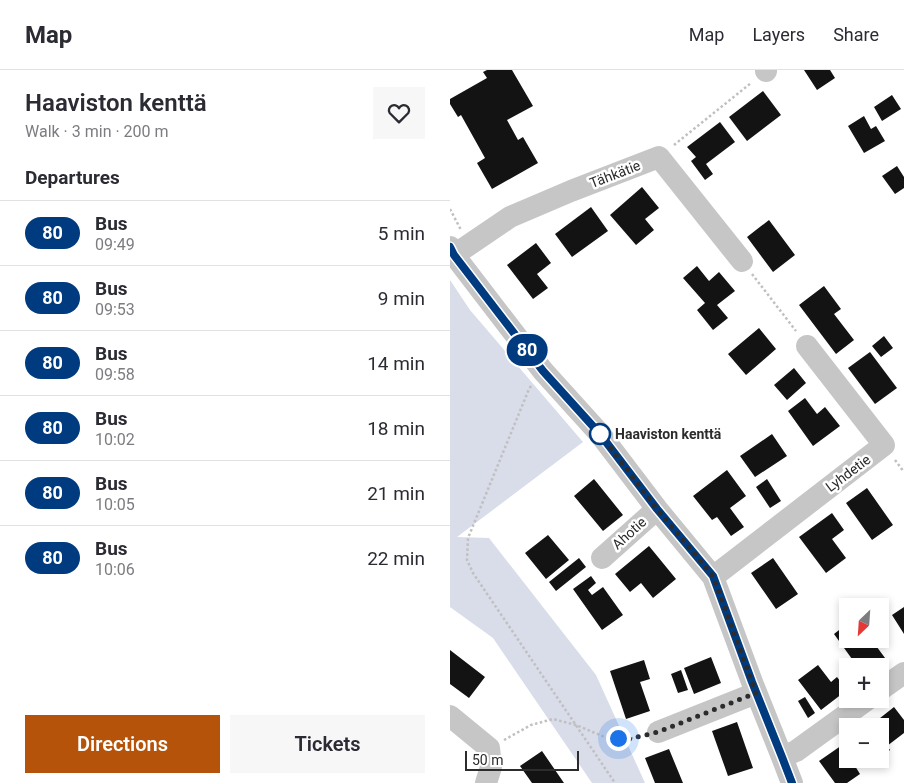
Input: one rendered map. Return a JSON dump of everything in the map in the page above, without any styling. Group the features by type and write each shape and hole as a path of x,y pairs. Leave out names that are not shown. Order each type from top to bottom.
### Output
{"street":[{"name":"Tähkätie","path":"452,251 510,217 659,157"},
{"path":"659,157 742,261"},
{"path":"452,251 543,371 600,434 657,509 713,576 756,693 792,783"},
{"name":"Lyhdetie","path":"713,576 884,445 807,346"},
{"name":"Ahotie","path":"602,558 657,509"},
{"path":"889,684 904,673"},
{"path":"658,732 756,693"},
{"path":"782,757 796,751 856,708"},
{"path":"450,716 489,748 491,767 486,783"}],"path":[{"path":"659,157 766,70"},
{"path":"742,261 807,346"},
{"path":"543,371 529,389 468,538 467,560 615,783"},
{"path":"489,748 531,726 553,719 576,725 607,738 629,739 658,732"}],"shaded area":[{"path":"450,280 470,310 583,442 457,537 489,538 596,675 645,783 592,783 493,638 450,607"}],"building":[{"path":"487,70 512,70 533,106 507,120 518,140 523,137 538,163 492,189 477,163 485,158 461,115 458,117 450,104 450,99 487,78 483,72"},
{"path":"804,70 830,70 835,78 817,90"},
{"path":"763,91 781,115 747,141 729,117"},
{"path":"892,95 901,109 882,121 874,107"},
{"path":"864,116 871,129 876,126 885,141 864,153 848,126"},
{"path":"720,122 735,142 706,164 713,174 705,180 691,161 696,157 687,147"},
{"path":"897,166 904,177 904,188 895,194 882,176"},
{"path":"642,187 659,208 645,219 654,230 636,245 610,215"},
{"path":"591,207 608,231 572,257 555,234"},
{"path":"769,220 795,255 773,272 747,237"},
{"path":"536,243 551,263 537,274 548,288 533,299 507,265"},
{"path":"697,266 709,281 719,272 735,291 717,305 728,318 713,330 697,310 705,303 683,278"},
{"path":"824,286 841,309 834,314 854,340 836,354 799,305"},
{"path":"759,328 776,349 746,375 728,354"},
{"path":"884,336 893,348 881,357 872,346"},
{"path":"870,352 897,388 875,404 848,368"},
{"path":"794,368 806,383 787,400 774,385"},
{"path":"805,398 817,414 825,407 840,426 813,446 788,411"},
{"path":"772,434 787,456 755,477 740,456"},
{"path":"727,470 746,496 730,508 744,527 731,536 717,517 712,520 693,496"},
{"path":"594,479 623,515 603,531 574,496"},
{"path":"767,479 781,501 770,508 756,487"},
{"path":"867,488 893,525 872,540 846,503"},
{"path":"832,513 844,530 832,539 846,558 826,573 799,537"},
{"path":"548,535 569,560 546,579 525,553"},
{"path":"649,546 676,579 653,598 641,583 630,592 615,574"},
{"path":"579,558 586,567 556,591 549,582"},
{"path":"773,558 798,594 776,609 751,573"},
{"path":"591,576 596,583 588,590 592,595 603,587 623,615 602,630 573,589"},
{"path":"904,607 904,634 892,615"},
{"path":"839,630 839,641 834,634"},
{"path":"844,648 878,648 885,658 851,658"},
{"path":"450,650 485,677 469,698 450,684"},
{"path":"711,657 721,683 694,694 684,668"},
{"path":"644,660 650,679 640,682 650,711 626,719 610,671"},
{"path":"818,665 831,682 837,677 839,680 839,696 821,710 798,680"},
{"path":"681,670 688,690 678,693 671,674"},
{"path":"805,697 815,713 808,718 798,701"},
{"path":"894,707 904,720 904,733 889,744 889,718 880,718"},
{"path":"737,722 753,768 728,776 712,731"},
{"path":"839,747 839,768 856,768 860,774 847,783 835,783 819,761"},
{"path":"669,749 683,783 655,783 645,758"},
{"path":"542,751 564,783 532,783 520,766"}],"bus line":[{"name":"80","path":"450,247 454,255 543,371 600,434 657,509 713,576 792,783"}],"place":[{"name":"Haaviston kenttä","path":"600,434"}],"route":[{"path":"600,434 657,509 713,576 756,693 658,732 629,739 618,738"}]}
